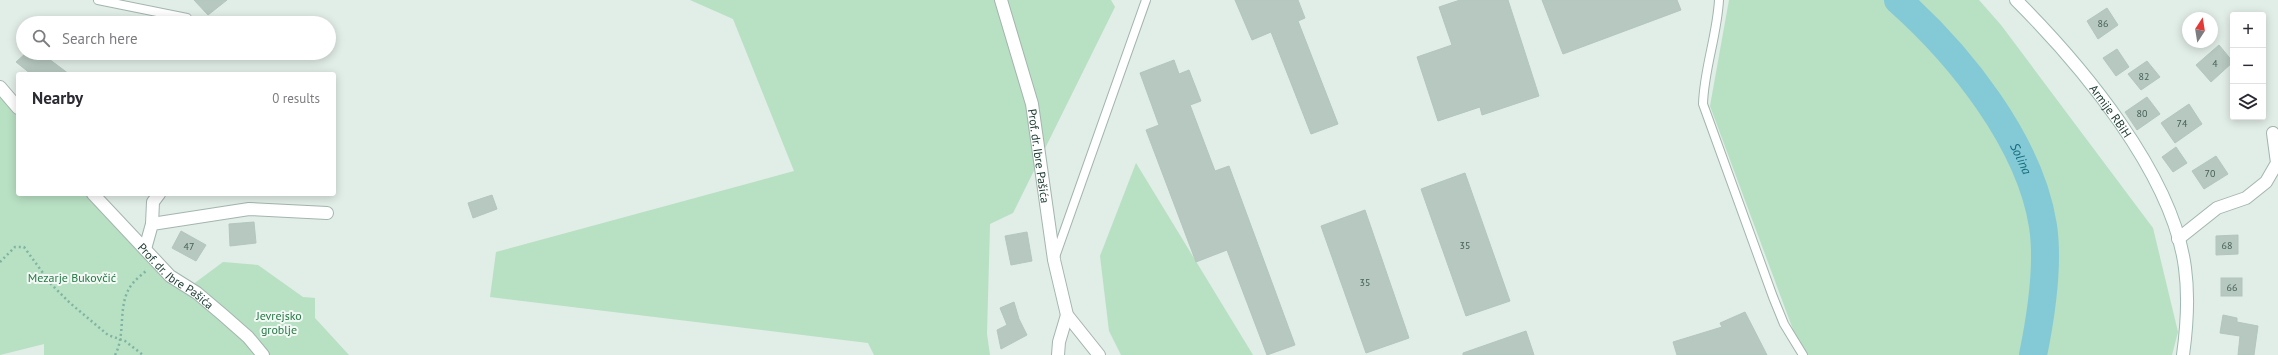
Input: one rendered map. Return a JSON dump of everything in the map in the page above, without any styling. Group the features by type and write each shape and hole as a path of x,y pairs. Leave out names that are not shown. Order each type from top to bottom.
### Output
{"street":[{"name":"Prof. dr. Ibre Pašića","path":"1001,0 1032,104 1054,260 1067,315 1099,355"},
{"name":"Armije RBiH","path":"2016,0 2057,41 2124,129 2164,196 2185,266 2188,304 2183,355"},
{"path":"0,87 16,106"},
{"path":"2178,239 2217,208 2246,198 2266,182 2277,163 2273,133"},
{"name":"Prof. dr. Ibre Pašića","path":"95,196 170,276 197,293 243,332 263,355"},
{"path":"145,249 152,224 153,202 158,196"},
{"path":"152,224 249,209 327,213"},
{"name":"Prof. dr. Ibre Pašića","path":"1058,355 1059,342 1067,315"}],"lane":[{"path":"98,0 177,16"},
{"path":"1054,260 1146,0"},
{"path":"1719,0 1718,20 1703,87 1703,104 1784,324 1803,355"}],"path":[{"path":"0,262 15,247 24,247 51,284 70,303 108,334 120,339 143,355"},
{"path":"114,355 120,339 127,293 133,283 156,261"}],"green space":[{"path":"690,0 1111,0 1115,7 1013,213 990,224 987,334 990,355 874,355 868,343 490,297 496,252 794,171 733,19"},
{"path":"1729,0 1979,0 2001,25 2153,228 2178,332 2172,355 1808,355 1795,335 1710,106"},
{"name":"Mezarje Bukovčić","path":"0,87 16,106 16,196 95,196 188,288 223,262 258,265 303,297 315,298 315,318 349,355 44,355 44,344 0,355"},
{"path":"1136,163 1253,355 1121,355 1109,331 1100,256"}],"building":[{"path":"194,0 227,0 208,15"},
{"path":"1235,0 1298,0 1305,18 1298,21 1338,124 1311,134 1271,32 1252,40"},
{"path":"1460,0 1508,0 1539,96 1482,115 1480,107 1438,121 1417,57 1452,45 1439,7"},
{"path":"1542,0 1677,0 1681,10 1563,54"},
{"path":"2107,8 2118,25 2098,39 2087,21"},
{"path":"2219,45 2230,58 2230,65 2211,82 2196,65 2216,48 2218,48"},
{"path":"2117,49 2129,67 2116,76 2103,58"},
{"path":"18,60 50,60 66,72 28,72 16,62"},
{"path":"1174,60 1179,74 1189,70 1201,101 1190,105 1215,171 1229,166 1295,345 1267,355 1227,250 1196,262 1146,130 1159,125 1140,73"},
{"path":"2147,61 2160,77 2141,90 2128,74"},
{"path":"2147,97 2160,114 2137,130 2125,112"},
{"path":"2189,104 2202,124 2175,143 2161,123"},
{"path":"2176,147 2187,163 2173,172 2162,157"},
{"path":"2216,156 2228,174 2204,189 2192,171"},
{"path":"1465,173 1510,301 1466,316 1421,189"},
{"path":"492,195 497,209 473,218 468,203"},
{"path":"1365,210 1409,338 1366,353 1321,226"},
{"path":"254,222 256,243 230,246 229,224"},
{"path":"181,231 206,245 196,261 172,248"},
{"path":"1027,232 1032,261 1011,265 1005,236"},
{"path":"2238,235 2238,254 2216,255 2216,236"},
{"path":"2221,278 2242,278 2242,296 2221,296"},
{"path":"1014,302 1019,319 1027,335 1001,349 997,330 1007,325 1000,308"},
{"path":"1745,312 1767,355 1677,355 1673,342 1722,327 1720,323"},
{"path":"2223,315 2237,318 2237,322 2258,326 2254,355 2238,355 2240,336 2220,333"},
{"path":"1526,331 1534,355 1463,355 1463,353"}],"waterway":[{"name":"Solina","path":"1898,0 1945,47 1989,102 2008,132 2024,163 2036,194 2045,241 2045,274 2039,324 2033,355"}],"park label":[{"name":"Jevrejsko groblje","path":"279,322"}]}
